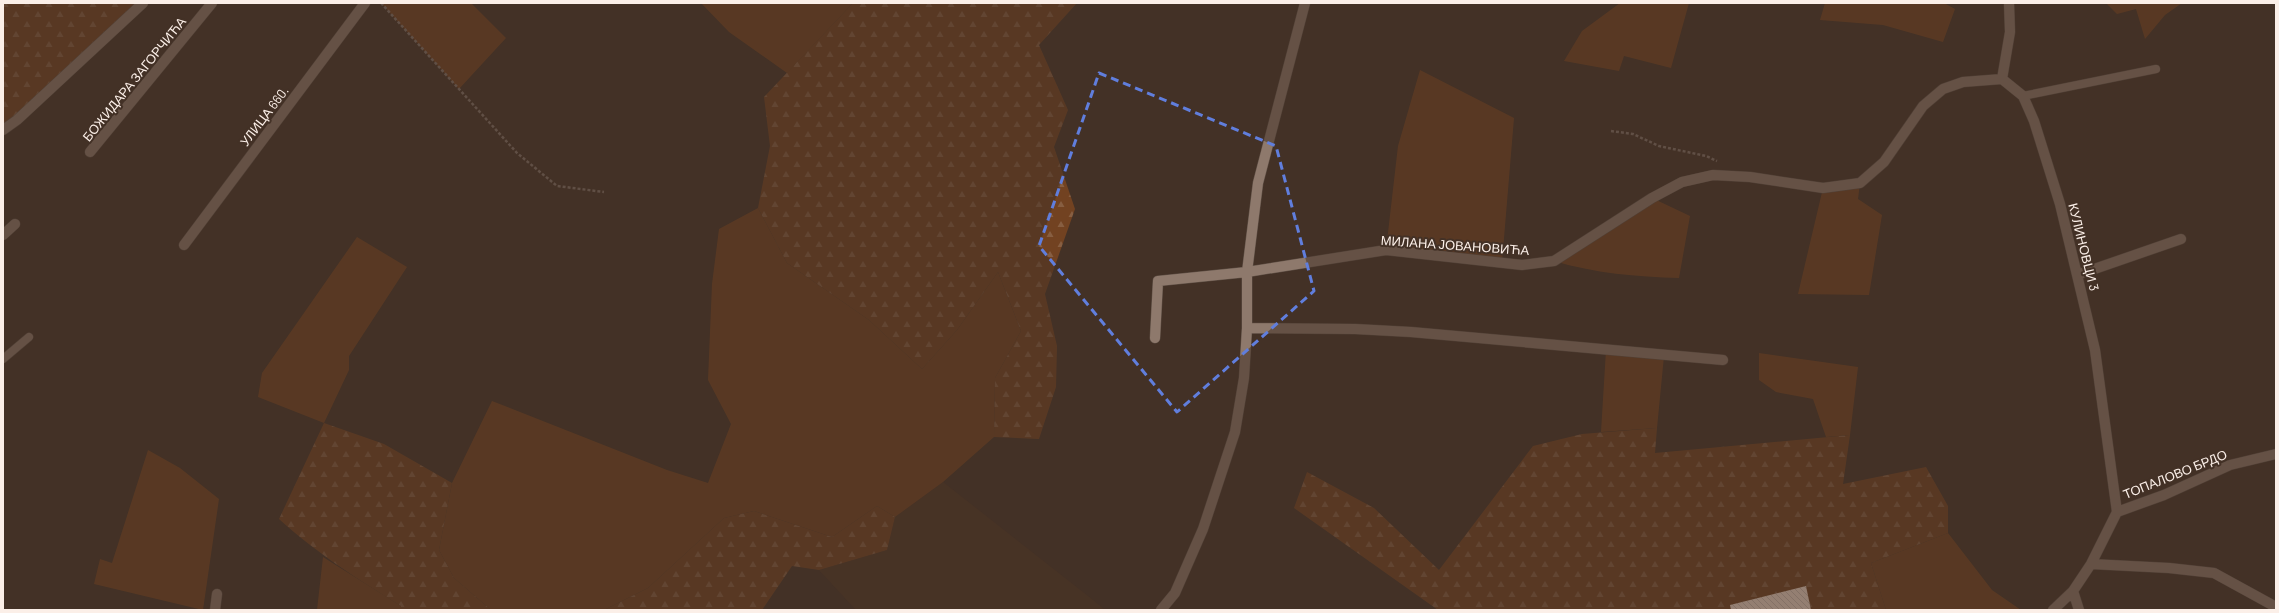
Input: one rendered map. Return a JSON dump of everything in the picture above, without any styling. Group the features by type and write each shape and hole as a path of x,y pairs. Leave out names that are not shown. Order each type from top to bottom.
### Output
{"street":[{"path":"3,130 17,120 143,3"},
{"name":"БОЖИДАРА ЗАГОРЧИЋА","path":"90,152 212,3"},
{"name":"УЛИЦА 660.","path":"184,245 365,3"},
{"path":"1161,610 1175,593 1203,529 1235,432 1244,378 1247,328 1247,272 1258,184 1305,3"},
{"path":"2002,79 2010,32 2009,3"},
{"name":"МИЛАНА ЈОВАНОВИЋА","path":"1155,338 1158,281 1247,272 1386,250 1522,265 1554,261 1652,198 1682,182 1713,175 1750,177 1823,188 1860,183 1884,162 1923,106 1943,89 1963,82 2002,79"},
{"name":"КУЛИНОВЦИ 3","path":"2002,79 2023,96 2034,121 2060,204 2101,383 2108,455 2117,512"},
{"path":"3,234 15,224"},
{"path":"2077,275 2181,239"},
{"path":"1247,328 1355,328 1723,360"},
{"name":"ТОПАЛОВО БРДО","path":"2053,610 2073,591 2092,564 2117,512 2164,495 2230,465 2276,454"},
{"path":"2092,564 2169,568 2214,573 2276,607"},
{"path":"2073,591 2079,610"},
{"path":"215,610 218,594"}],"lane":[{"path":"2023,96 2156,69"},
{"path":"3,360 29,337"}],"path":[{"path":"381,3 517,153 557,186 604,192"},
{"path":"1611,131 1633,134 1659,146 1706,156 1724,164"}],"highlighted area":[{"path":"1099,73 1276,146 1314,291 1177,412 1039,246"}],"shaded area":[{"path":"943,482 1105,610 856,610 819,570 887,550 895,517"}],"green space":[{"path":"3,3 143,3 3,130"},
{"path":"381,3 471,3 506,38 459,89"},
{"path":"701,3 853,3 787,73 729,32"},
{"path":"853,3 1077,3 1039,45 1068,110 1054,147 1075,209 1045,294 1057,346 1056,387 1039,439 994,437 995,378 1021,331 998,272 957,330 922,369 869,320 787,263 758,208 770,146 764,97"},
{"path":"1620,3 1689,3 1671,68 1624,56 1619,71 1564,61 1582,31"},
{"path":"1825,3 1944,3 1955,9 1943,42 1883,25 1820,20"},
{"path":"2106,3 2182,3 2165,15 2145,39 2136,9 2117,14"},
{"path":"1420,70 1514,118 1502,262 1386,250 1398,146"},
{"path":"1860,183 1858,199 1882,215 1869,295 1798,294 1823,188"},
{"path":"1652,198 1690,216 1679,278 1616,274 1584,269 1554,261"},
{"path":"758,208 787,263 869,320 922,369 957,330 998,272 1021,331 995,378 994,437 943,482 895,517 877,506 832,537 754,511 724,518 648,588 604,610 491,610 454,578 439,550 452,483 492,401 667,470 708,483 731,424 708,380 712,284 719,229"},
{"path":"357,237 407,267 349,356 349,370 324,423 258,397 262,373"},
{"path":"1606,350 1664,356 1657,428 1601,432"},
{"path":"1759,353 1858,367 1850,435 1826,437 1813,399 1776,392 1759,380"},
{"path":"324,423 384,444 452,483 439,550 454,578 491,610 401,610 401,606 323,555 279,519"},
{"path":"1657,428 1655,453 1850,435 1843,484 1926,467 1948,506 1948,533 1871,563 1886,610 1438,610 1294,508 1307,472 1374,508 1439,570 1533,446 1582,434"},
{"path":"148,450 180,468 219,499 203,610 94,584 100,559 112,563"},
{"path":"877,506 895,517 887,550 819,570 792,566 762,610 604,610 648,588 724,518 754,511 832,537"},
{"path":"1948,533 1992,590 2021,610 1886,610 1871,563"},
{"path":"323,557 401,606 401,610 317,610"}],"building":[{"path":"1806,586 1811,610 1731,610 1730,605"}]}
